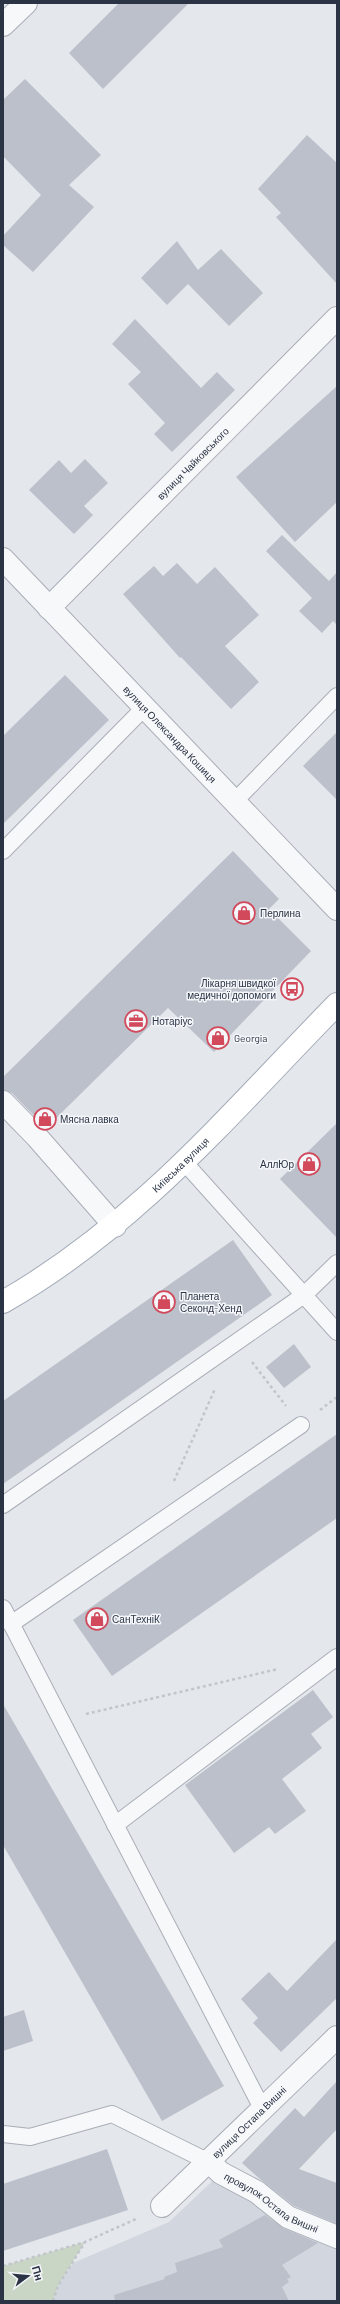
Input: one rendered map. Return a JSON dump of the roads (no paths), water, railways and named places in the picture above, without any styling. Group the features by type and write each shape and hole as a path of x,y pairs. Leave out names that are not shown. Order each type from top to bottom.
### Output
{"main road":[{"name":"Київська вулиця","path":"3,1302 45,1278 115,1226 184,1163 337,1004"}],"street":[{"path":"3,25 26,3"},
{"name":"вулиця Чайковського","path":"49,608 337,318"},
{"name":"вулиця Олександра Кошиця","path":"3,559 337,909"},
{"path":"3,1102 37,1137 115,1226"},
{"name":"вулиця Остапа Вишні","path":"162,2206 337,2037"},
{"name":"провулок Остапа Вишні","path":"209,2162 221,2173 257,2192 288,2217 337,2236"}],"lane":[{"path":"234,802 337,696"},
{"path":"3,851 144,708"},
{"path":"184,1163 337,1332"},
{"path":"3,1505 304,1295 337,1263"},
{"path":"263,2110 6,1615 301,1425"},
{"path":"115,1825 337,1656"},
{"path":"3,2134 30,2136 112,2114 209,2162"}],"place":[{"name":"Перлина","path":"244,913"},
{"name":"Лікарня швидкої медичної допомоги","path":"292,989"},
{"name":"Нотаріус","path":"136,1021"},
{"name":"Georgia","path":"218,1038"},
{"name":"Мясна лавка","path":"45,1119"},
{"name":"АллЮр","path":"309,1164"},
{"name":"Планета Секонд-Хенд","path":"164,1302"},
{"name":"СанТехніК","path":"97,1619"}]}
